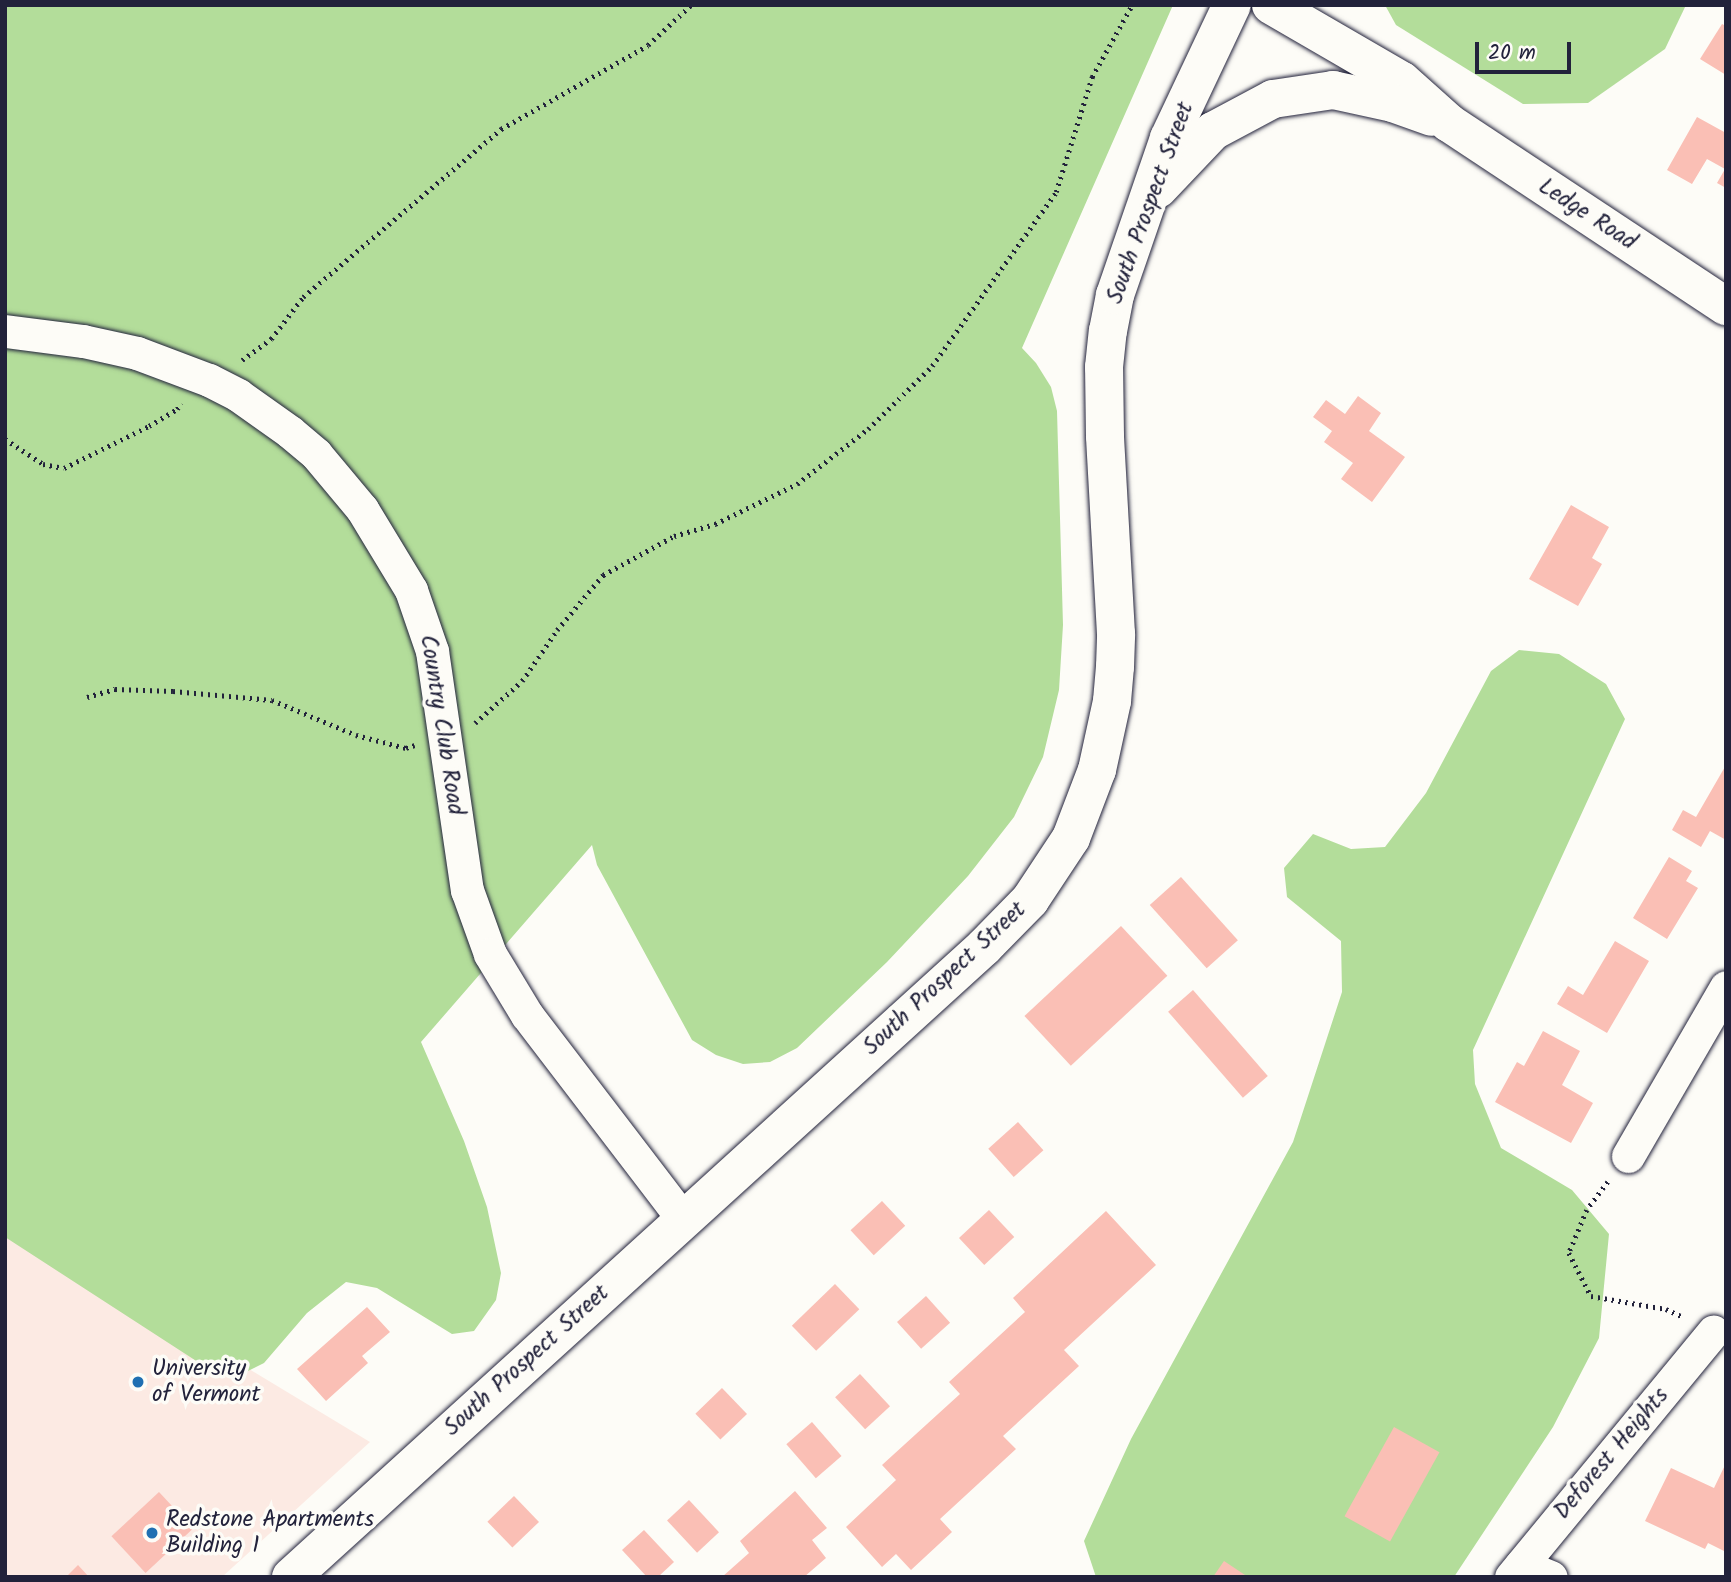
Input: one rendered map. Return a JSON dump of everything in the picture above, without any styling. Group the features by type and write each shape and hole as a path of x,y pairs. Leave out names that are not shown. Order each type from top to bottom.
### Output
{"street":[{"name":"South Prospect Street","path":"291,1577 1008,924 1030,900 1071,838 1097,770 1112,701 1115,667 1116,634 1105,436 1108,331 1115,295 1152,195 1169,138 1232,5"},
{"name":"Ledge Road","path":"1271,5 1402,81 1448,123 1726,306"},
{"name":"Ledge Road","path":"1152,195 1213,131 1273,99 1333,90 1393,103 1448,123"},
{"name":"Country Club Road","path":"5,331 83,341 137,353 209,380 265,413 316,454 341,481 380,535 411,590 423,621 440,691 467,890 490,954 527,1016 683,1219"},
{"path":"1628,1156 1726,987"},
{"name":"Deforest Heights","path":"1528,1573 1713,1332"}],"path":[{"path":"5,439 43,464 64,468 149,426 177,409 184,398 271,339 303,297 501,129 648,45 691,5"},
{"path":"87,696 115,689 271,700 356,735 406,748 446,738 478,722 522,681 557,630 603,575 674,537 715,524 797,484 868,429 932,366 1056,192 1092,77 1132,5"},
{"path":"1628,1156 1587,1210 1569,1253 1591,1296 1665,1309 1713,1332"}],"shaded area":[{"name":"University of Vermont","path":"5,1222 370,1442 222,1577 5,1577"}],"green space":[{"path":"5,5 1173,5 1022,348 1036,363 1051,387 1057,411 1063,625 1059,690 1043,757 1014,817 968,876 887,962 797,1048 770,1062 743,1064 716,1055 692,1040 597,865 592,845 421,1042 464,1141 487,1207 501,1273 496,1300 474,1331 452,1334 377,1288 346,1282 307,1313 264,1363 242,1374 221,1377 5,1237"},
{"path":"1385,5 1686,5 1665,49 1588,103 1523,104 1396,25"},
{"path":"1519,650 1559,654 1606,684 1625,719 1473,1050 1475,1084 1501,1148 1572,1190 1609,1234 1599,1338 1553,1427 1454,1577 1096,1577 1084,1541 1131,1439 1293,1142 1342,992 1341,941 1287,897 1284,868 1313,834 1351,849 1385,847 1426,793 1491,671"}],"building":[{"path":"1722,24 1726,26 1726,75 1700,59"},
{"path":"1697,117 1726,133 1726,188 1717,183 1725,169 1707,159 1692,184 1667,170"},
{"path":"1358,396 1381,413 1369,431 1405,457 1372,502 1341,479 1353,463 1324,442 1332,431 1313,417 1326,400 1345,414"},
{"path":"1571,505 1609,527 1592,558 1602,564 1578,606 1529,579"},
{"path":"1726,765 1726,840 1710,831 1701,847 1672,830 1683,810 1696,817"},
{"path":"1669,857 1692,871 1686,881 1698,888 1667,939 1633,918"},
{"path":"1181,877 1238,940 1207,968 1150,905"},
{"path":"1121,926 1167,976 1071,1066 1024,1016"},
{"path":"1615,941 1649,961 1607,1033 1557,1004 1568,986 1583,995"},
{"path":"1193,990 1268,1076 1243,1098 1168,1012"},
{"path":"1543,1031 1580,1051 1562,1085 1593,1103 1571,1143 1495,1102 1517,1062 1524,1066"},
{"path":"1018,1122 1043,1150 1014,1177 988,1149"},
{"path":"882,1201 905,1226 874,1255 851,1230"},
{"path":"989,1210 1014,1237 984,1265 959,1238"},
{"path":"1106,1211 1156,1265 1064,1350 1079,1366 1003,1436 1016,1449 940,1519 952,1532 911,1570 896,1554 882,1567 846,1527 896,1480 882,1465 960,1394 949,1382 1025,1312 1013,1298"},
{"path":"835,1284 859,1309 816,1351 792,1326"},
{"path":"926,1296 950,1323 921,1349 897,1322"},
{"path":"367,1307 390,1332 362,1356 368,1363 326,1401 297,1369"},
{"path":"860,1374 890,1406 865,1429 835,1397"},
{"path":"722,1388 747,1414 720,1440 695,1414"},
{"path":"812,1422 842,1456 816,1478 786,1444"},
{"path":"1394,1427 1439,1452 1390,1541 1345,1516"},
{"path":"1726,1463 1726,1552 1708,1543 1705,1549 1645,1521 1671,1468 1714,1488"},
{"path":"795,1491 827,1528 812,1540 826,1558 804,1577 722,1577 749,1553 740,1541"},
{"name":"Redstone Apartments Building 1","path":"159,1492 193,1529 146,1573 111,1536"},
{"path":"514,1496 539,1522 512,1548 487,1522"},
{"path":"689,1500 719,1532 697,1553 667,1520"},
{"path":"644,1530 674,1562 658,1577 647,1577 622,1550"},
{"path":"1224,1561 1248,1577 1213,1577"},
{"path":"78,1565 89,1577 66,1577"}],"place":[{"name":"University of Vermont","path":"138,1382"},
{"name":"Redstone Apartments Building 1","path":"152,1533"}]}
